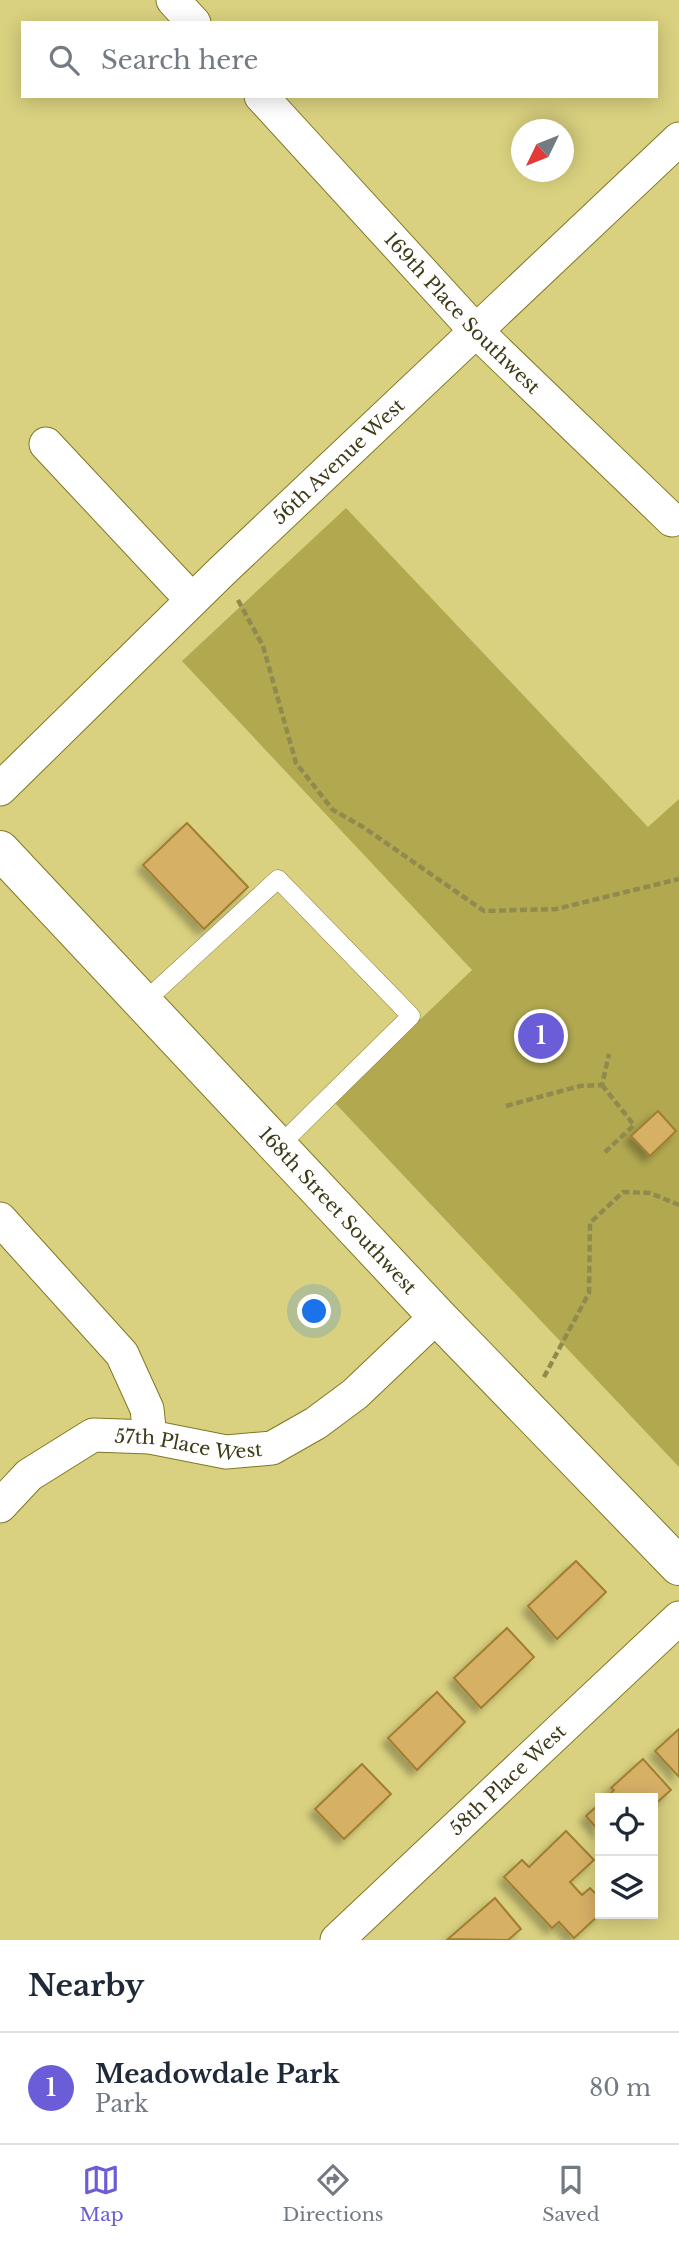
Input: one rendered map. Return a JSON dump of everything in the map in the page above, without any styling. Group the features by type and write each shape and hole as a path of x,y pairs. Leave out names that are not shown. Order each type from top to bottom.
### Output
{"main road":[{"name":"168th Street Southwest","path":"0,850 437,1316 679,1566"}],"street":[{"path":"173,0 192,21"},
{"name":"169th Place Southwest","path":"263,98 475,330 672,520"},
{"name":"56th Avenue West","path":"0,789 222,571 679,139"},
{"path":"46,444 192,600"},
{"path":"0,1219 122,1354 147,1409 149,1437"},
{"name":"57th Place West","path":"0,1506 29,1475 93,1435 149,1437 226,1452 272,1448 316,1423 355,1394 437,1316"},
{"name":"58th Place West","path":"337,1940 679,1618"}],"lane":[{"path":"143,1003 278,880 411,1016 278,1147"}],"path":[{"path":"222,571 263,646 296,763 333,810 363,827 484,911 556,909 679,879"},
{"path":"602,1085 609,1054"},
{"path":"506,1106 580,1086 602,1085"},
{"path":"602,1085 634,1125 604,1153"},
{"path":"527,1409 589,1293 590,1223 623,1192 650,1193 679,1205"}],"shaded area":[{"path":"346,508 648,827 679,799 679,1467 334,1102 472,970 182,661"}],"building":[{"path":"187,823 248,887 204,929 143,865"},
{"path":"658,1111 676,1131 650,1156 631,1136"},
{"path":"576,1561 606,1592 557,1639 528,1606"},
{"path":"507,1628 534,1657 481,1708 454,1678"},
{"path":"437,1692 465,1722 417,1770 388,1738"},
{"path":"679,1729 679,1777 655,1751"},
{"path":"643,1759 671,1790 658,1802 658,1793 611,1793 614,1790 611,1788"},
{"path":"362,1764 391,1794 344,1839 315,1809"},
{"path":"595,1808 595,1826 586,1816"},
{"path":"566,1831 594,1860 570,1882 582,1895 590,1888 595,1893 595,1919 574,1938 559,1922 552,1928 504,1877 522,1860 529,1867"},
{"path":"495,1898 521,1929 508,1940 448,1939"}],"place":[{"name":"Meadowdale Park","path":"541,1036"}]}
